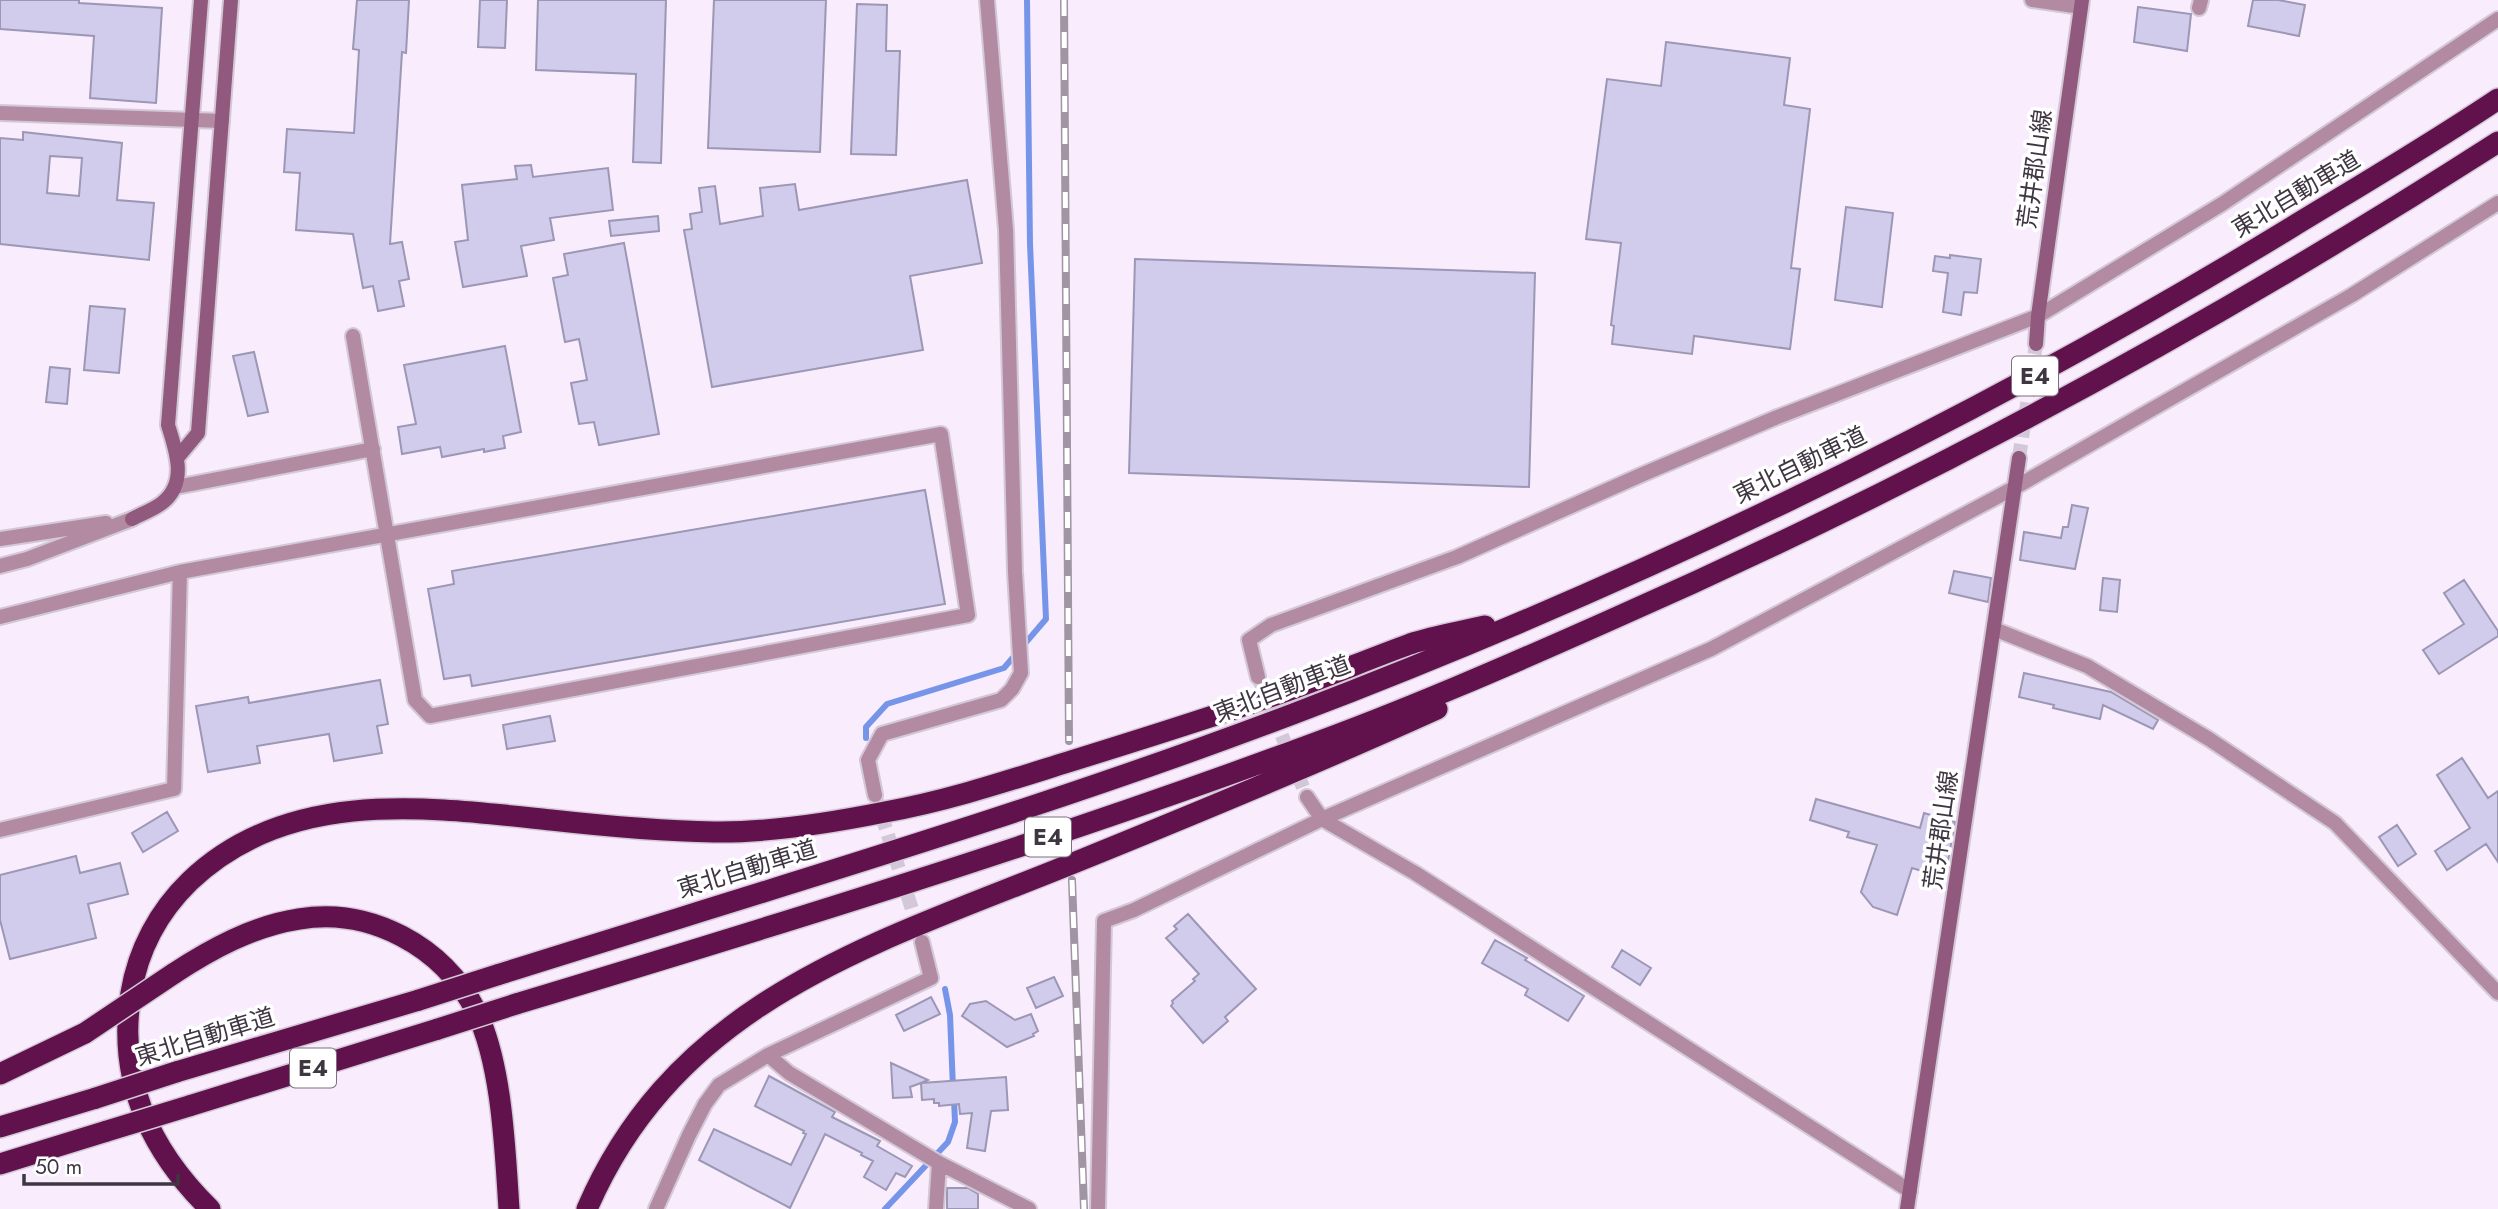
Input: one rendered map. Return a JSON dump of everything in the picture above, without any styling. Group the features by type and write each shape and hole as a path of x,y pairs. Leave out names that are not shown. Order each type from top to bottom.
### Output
{"highway":[{"name":"東北自動車道","path":"0,1127 896,851 1195,750 1308,708 1548,611 1779,505 2022,383 2225,268 2498,99"},
{"name":"E4","path":"0,1164 907,885 1308,746 1568,639 1707,578 2016,425 2249,296 2498,142"},
{"path":"210,1209 156,1143 140,1107 128,1063 126,1024 139,956 175,896 214,859 267,830 296,821 362,809 446,809 610,826 717,832 764,830 885,812 953,798 1196,722 1285,692 1414,642 1548,611"},
{"path":"587,1209 599,1180 619,1145 665,1084 701,1049 736,1021 778,994 830,964 911,929 1327,759 1445,705 1568,639"},
{"path":"0,1074 85,1033 207,952 234,939 299,919 335,917 360,921 408,938 444,968 464,990 477,1013 497,1085 509,1209"}],"main road":[{"path":"132,519 162,503 176,487 178,457 168,425 201,0"},
{"path":"178,457 198,433 231,0"},
{"name":"荒井郡山線","path":"2036,344 2081,4"},
{"name":"荒井郡山線","path":"1908,1209 2019,458"}],"street":[{"path":"875,795 868,760 882,734 1001,700 1012,689 1021,673 1015,572 1006,230 986,0"},
{"path":"2032,0 2081,4"},
{"path":"1258,677 1249,640 1271,625 1457,557 1763,423 2038,316 2222,204 2498,19"},
{"path":"0,113 222,121"},
{"path":"1098,1209 1104,921 1134,911 1322,820 1711,649 2014,488 2351,295 2498,202"},
{"path":"0,617 180,572 387,534 941,434 968,615 430,716 415,700 387,534 373,449 353,337"},
{"path":"176,487 373,449"},
{"path":"0,539 132,519"},
{"path":"0,566 27,559 132,519"},
{"path":"0,830 174,789 180,572"},
{"path":"1994,629 2087,666 2209,739 2335,823 2498,993"},
{"path":"1307,797 1322,820 1415,873 1910,1191"},
{"path":"656,1209 689,1135 719,1085 768,1055 930,978 922,942"},
{"path":"768,1055 789,1073 939,1163 1028,1209"},
{"path":"936,1209 939,1163"}],"building":[{"path":"0,0 79,0 79,3 162,8 156,103 90,98 94,36 0,29"},
{"path":"357,0 409,0 406,53 402,52 390,244 402,242 409,279 399,281 404,306 378,311 373,286 363,288 353,234 296,230 300,173 284,172 287,129 354,133 359,50 353,49"},
{"path":"480,0 507,0 505,48 478,47"},
{"path":"538,0 666,0 661,163 633,162 636,74 536,70"},
{"path":"714,0 826,0 820,152 708,148"},
{"path":"2253,0 2278,0 2305,5 2299,36 2248,26"},
{"path":"857,4 887,5 886,51 900,51 896,155 851,154"},
{"path":"2138,7 2191,14 2187,51 2134,42"},
{"path":"1666,42 1790,58 1784,105 1810,109 1791,268 1800,269 1790,349 1694,336 1692,354 1612,344 1614,326 1611,325 1621,243 1586,239 1607,79 1661,86"},
{"path":"23,132 122,143 117,200 154,203 149,260 0,244 0,138 23,140","holes":["50,156 82,158 79,196 47,193"]},
{"path":"531,165 533,177 608,168 613,210 550,218 554,240 521,246 527,276 463,287 455,242 468,240 462,185 517,179 515,166"},
{"path":"967,180 982,263 910,276 923,350 712,387 684,230 692,229 690,214 702,212 699,188 715,186 720,224 763,216 760,188 795,184 799,210"},
{"path":"1846,207 1893,213 1882,307 1835,300"},
{"path":"658,216 659,231 611,236 609,221"},
{"path":"624,243 659,434 599,445 594,422 579,424 571,383 587,380 579,339 565,342 553,278 568,275 564,254"},
{"path":"1950,255 1981,259 1977,293 1964,292 1961,315 1943,312 1948,273 1933,271 1935,256 1950,258"},
{"path":"1135,259 1535,273 1529,487 1129,473"},
{"path":"90,306 125,309 119,373 84,370"},
{"path":"505,346 521,432 503,436 505,448 484,452 484,449 442,457 440,447 402,454 398,427 416,424 404,365"},
{"path":"254,352 268,412 248,416 233,356"},
{"path":"50,367 70,369 67,404 46,402"},
{"path":"925,490 945,604 472,686 470,675 444,679 428,589 454,584 452,571"},
{"path":"2072,505 2088,508 2075,569 2020,560 2024,532 2061,538 2063,527 2068,527"},
{"path":"1954,571 1991,578 1988,602 1949,593"},
{"path":"2103,578 2120,580 2117,612 2100,610"},
{"path":"2464,580 2498,631 2498,636 2439,674 2423,650 2464,624 2444,593"},
{"path":"2024,673 2111,692 2158,720 2153,729 2103,705 2100,719 2019,697"},
{"path":"380,680 388,724 377,726 382,753 334,761 329,734 257,746 260,763 208,772 196,706 248,697 249,703"},
{"path":"550,716 555,741 507,749 503,725"},
{"path":"2462,758 2488,798 2498,791 2498,862 2486,844 2447,870 2435,851 2470,828 2437,775"},
{"path":"1816,799 1920,828 1924,813 1955,822 1945,878 1912,868 1897,915 1873,907 1861,892 1877,845 1847,837 1849,832 1810,820"},
{"path":"167,812 178,831 143,852 132,833"},
{"path":"2397,825 2416,854 2398,866 2379,837"},
{"path":"76,856 80,873 120,863 128,894 88,904 96,938 10,959 0,920 0,875"},
{"path":"1188,914 1256,989 1225,1017 1228,1021 1203,1043 1171,1006 1172,1001 1195,981 1193,979 1199,974 1166,938 1177,929 1174,926"},
{"path":"1495,940 1584,996 1568,1021 1525,995 1528,989 1482,963"},
{"path":"1622,950 1651,968 1640,985 1612,967"},
{"path":"1054,977 1063,996 1036,1008 1027,988"},
{"path":"931,997 940,1014 904,1031 896,1015"},
{"path":"986,1001 1015,1020 1031,1014 1038,1031 1034,1036 1007,1047 962,1016 970,1004"},
{"path":"891,1063 928,1080 910,1087 912,1097 893,1098"},
{"path":"769,1076 835,1112 832,1117 880,1141 877,1146 912,1166 905,1177 896,1173 886,1190 864,1177 873,1161 825,1134 790,1208 699,1160 714,1129 791,1165 806,1134 755,1106"},
{"path":"1006,1077 1008,1110 991,1111 985,1151 967,1148 972,1113 960,1114 959,1104 939,1106 939,1103 934,1103 934,1099 922,1100 921,1083"},
{"path":"947,1188 968,1188 978,1194 978,1209 947,1209"}],"waterway":[{"path":"866,738 866,727 887,704 1004,668 1046,619 1030,244 1027,0"},
{"path":"945,989 950,1015 953,1088"},
{"path":"885,1209 948,1142 955,1122 954,1099"}],"tunnel":[{"path":"2019,458 2036,344"},
{"path":"1258,677 1307,797"},
{"path":"875,795 920,934"}],"railway":[{"path":"1064,0 1069,741"},
{"path":"1072,880 1084,1209"}]}
